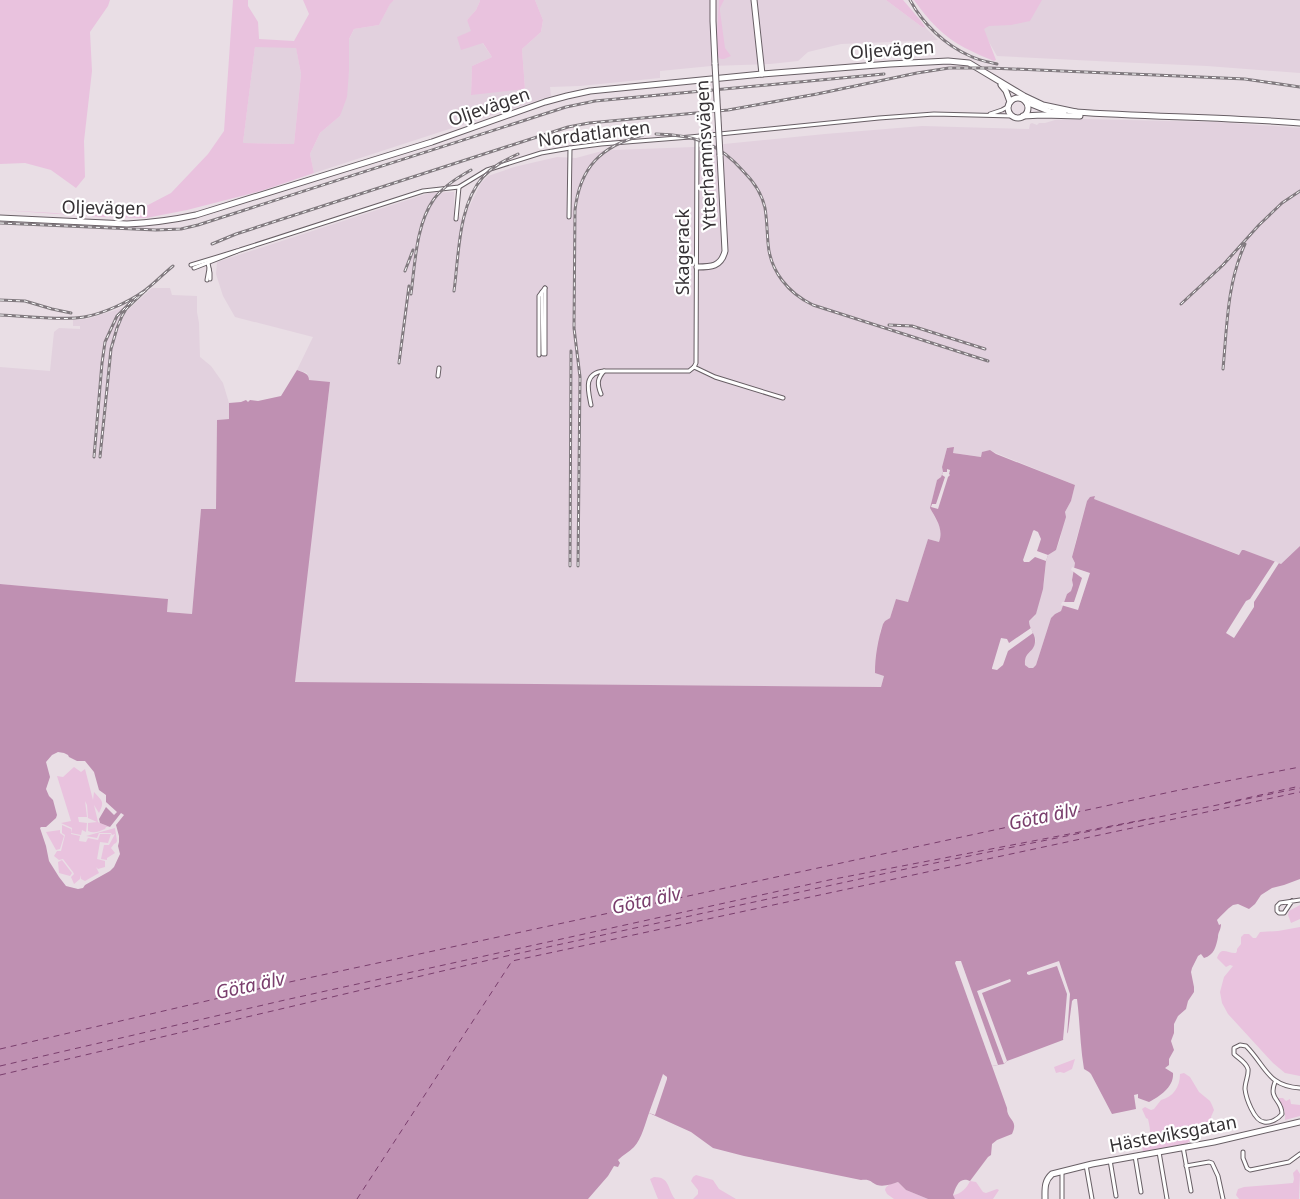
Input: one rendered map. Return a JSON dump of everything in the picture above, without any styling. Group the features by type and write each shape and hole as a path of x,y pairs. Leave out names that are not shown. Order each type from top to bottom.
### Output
{"street":[{"name":"Ytterhamnsvägen","path":"709,0 713,21"},
{"name":"Ytterhamnsvägen","path":"697,268 711,267 717,264 725,251 713,0"},
{"path":"753,0 762,74"},
{"name":"Oljevägen","path":"0,218 127,224 166,221 196,215 362,162 432,142 567,96 590,91 762,74 890,64 948,61 969,63 1024,96 1043,105 1076,112"},
{"name":"Oljevägen","path":"993,78 1012,94 1051,112 1114,115"},
{"name":"Oljevägen","path":"1001,85 1006,91 1009,111 1013,116 1017,117 1114,115 1300,123"},
{"path":"1009,104 1014,99 1019,98"},
{"path":"1023,116 1027,111 1026,102"},
{"name":"Nordatlanten","path":"987,115 997,113 1009,104"},
{"name":"Nordatlanten","path":"192,267 423,191 459,188 484,172 498,166 541,153 570,148 920,114 1013,116"},
{"name":"Skagerack","path":"694,367 696,363 697,137"},
{"path":"569,217 570,148"},
{"path":"456,219 459,188"},
{"path":"208,261 209,280"},
{"path":"542,291 542,355"},
{"path":"591,405 588,389 590,379 595,373 604,371 689,371 694,367 715,377 783,398"},
{"path":"438,376 439,368"},
{"path":"601,394 598,380 604,371"},
{"path":"1292,901 1284,913 1277,912 1277,906 1280,903 1292,901 1300,900"},
{"path":"1275,1082 1274,1098 1282,1108 1282,1114 1269,1122 1260,1120 1251,1108 1246,1096 1247,1066 1234,1054 1234,1048 1240,1045 1246,1046 1275,1082 1287,1087 1300,1088"},
{"name":"Hästeviksgatan","path":"1045,1199 1045,1183 1052,1174 1110,1160 1214,1142 1300,1122"},
{"path":"1183,1147 1191,1191"},
{"path":"1159,1152 1167,1199"},
{"path":"1243,1152 1247,1168 1250,1170 1289,1162 1300,1154"},
{"path":"1135,1156 1141,1192"},
{"path":"1110,1160 1116,1196"},
{"path":"1186,1166 1212,1163 1218,1176 1223,1199"},
{"path":"1086,1165 1092,1199"},
{"path":"1062,1171 1062,1199"}],"shaded area":[{"path":"0,0 110,0 90,32 92,71 84,141 85,177 76,188 51,170 25,163 0,164"},
{"path":"233,0 248,0 248,6 258,22 259,39 294,41 309,14 303,0 394,0 379,25 354,29 349,39 347,97 340,116 320,133 310,154 314,173 261,191 187,210 146,218 84,216 148,205 171,193 208,154 224,131","holes":["255,47 296,48 301,74 294,144 243,143"]},
{"path":"394,0 480,0 476,10 467,20 492,57 472,66 471,94 525,89 522,49 541,32 543,20 535,0 886,0 926,28 938,40 841,44 808,52 798,61 660,71 660,78 550,87 551,96 314,173 310,154 320,133 340,116 349,71 349,39 354,29 379,25 390,3"},
{"path":"480,0 535,0 543,20 541,32 522,49 525,89 471,95 472,66 492,57 483,43 461,50 457,37 471,31 467,20 476,10"},
{"path":"719,0 724,0 720,11 725,48 731,56 724,59 718,57"},
{"path":"886,0 903,0 926,28 922,27"},
{"path":"914,0 1042,0 1030,21 1011,25 989,26 984,29 996,60 994,61 950,39 931,21"},
{"path":"965,0 1300,0 1300,73 1207,66 997,56"},
{"path":"255,47 296,47 301,74 294,144 243,143"},
{"path":"1055,120 1216,122 1300,128 1300,546 1281,564 1240,555 1093,499 1095,496 1087,501 1076,540 1072,557 1075,563 1071,591 1067,594 1061,611 1051,618 1036,665 1033,668 1029,668 1025,665 1025,659 1036,641 1029,621 1035,616 1044,583 1046,561 1048,555 1056,550 1060,540 1065,512 1071,501 1075,485 990,450 982,457 953,453 949,447 947,448 942,467 943,472 937,480 930,508 941,529 941,536 939,542 928,539 908,602 896,599 890,618 883,624 880,632 884,676 881,687 294,682 330,383 308,380 307,373 297,370 313,337 235,317 223,296 216,274 217,262 429,193 454,192 454,208 462,221 481,183 488,176 514,167 557,157 576,158 602,151 694,147 922,126 1029,129 1032,123 1037,125"},
{"path":"0,210 54,213 74,215"},
{"path":"152,288 170,288 172,295 197,296 200,357 211,366 223,383 229,403 229,419 217,420 216,510 201,509 192,614 167,612 168,599 0,584 0,367 50,371 54,332 59,328 80,329 80,326 73,326 73,320 87,319 122,308 128,310"},
{"path":"74,767 81,772 85,769 93,800 94,792 102,801 99,813 94,805 98,822 109,827 97,832 88,831 88,823 97,822 88,818 85,801 87,817 78,817 79,822 87,823 86,832 82,830 81,835 71,833 72,828 61,823 71,821 57,776 63,777"},
{"path":"62,825 71,829 71,834 80,836 79,841 86,842 88,838 98,840 100,834 111,834 108,843 100,842 97,859 105,861 105,867 98,869 96,867 99,873 85,881 81,879 80,875 80,879 74,884 71,877 74,874 73,872 63,859 59,860 54,856 57,851 61,851 65,835 62,833"},
{"path":"115,828 117,841 111,848 115,853 107,858 107,860 101,859 104,845 109,845 115,834 99,833 97,838 86,836"},
{"path":"60,830 60,833 64,836 60,849 56,850 46,832"},
{"path":"62,860 72,873 70,876 59,873 58,862"},
{"path":"1300,905 1300,919 1291,923 1288,915 1289,911"},
{"path":"1300,927 1300,1076 1285,1073 1273,1063 1228,1014 1222,1003 1220,992 1224,977 1233,966 1226,967 1217,958 1223,951 1236,953 1241,944 1241,937 1244,934 1249,934 1256,938 1260,932"},
{"path":"1075,1059 1072,1069 1064,1073 1056,1073 1054,1067"},
{"path":"1184,1073 1190,1077 1199,1092 1212,1105 1214,1110 1211,1117 1213,1125 1211,1129 1204,1128 1198,1140 1188,1142 1187,1146 1143,1153 1142,1141 1148,1137 1150,1129 1148,1119 1142,1109 1145,1107 1151,1110 1154,1109 1161,1100 1172,1094 1179,1083 1180,1074"},
{"path":"1277,1098 1283,1098 1286,1101 1290,1099 1291,1104 1300,1105 1300,1116 1285,1120 1284,1108"},
{"path":"1297,1169 1300,1174 1299,1199 1239,1199 1236,1195 1238,1189 1244,1187 1293,1183 1293,1173"},
{"path":"696,1175 713,1180 719,1189 736,1199 693,1199 698,1194 698,1190 691,1181"},
{"path":"659,1177 666,1181 675,1199 658,1199 650,1179"},
{"path":"970,1181 976,1182 983,1192 986,1193 999,1190 993,1199 955,1199 953,1195 963,1190"},
{"path":"898,1182 906,1190 928,1199 894,1199 885,1190 888,1185"}],"water":[{"name":"Göta älv","path":"297,370 307,374 309,380 330,382 295,682 881,687 884,676 875,673 875,667 877,648 883,624 890,618 896,599 908,602 928,539 939,542 940,528 930,508 937,480 943,472 942,467 947,448 954,447 953,453 981,457 982,452 990,450 1075,485 1071,501 1065,512 1066,517 1056,550 1048,555 1046,561 1043,589 1036,614 1029,621 1035,639 1034,646 1027,654 1025,660 1025,665 1029,668 1033,668 1036,665 1051,618 1061,611 1067,594 1071,591 1075,563 1072,557 1087,501 1090,497 1095,496 1094,499 1239,555 1244,550 1281,564 1300,546 1300,879 1272,888 1261,895 1249,909 1238,904 1233,905 1217,920 1219,925 1221,924 1221,928 1215,947 1207,957 1204,958 1201,954 1198,956 1191,972 1194,992 1188,1001 1186,1009 1178,1016 1174,1024 1174,1033 1171,1041 1174,1050 1169,1059 1169,1065 1165,1068 1173,1073 1173,1078 1169,1087 1153,1100 1149,1102 1138,1098 1138,1094 1134,1095 1136,1109 1112,1114 1091,1074 1084,1069 1077,999 1072,1001 1068,1032 1063,1040 1007,1061 1004,1064 992,1066 1014,1129 1012,1134 992,1144 991,1155 970,1181 963,1180 958,1183 953,1195 955,1199 928,1199 906,1190 898,1182 880,1186 869,1180 861,1180 744,1156 713,1148 691,1132 649,1113 637,1143 618,1160 620,1163 618,1167 614,1166 588,1199 0,1199 0,584 168,599 167,612 192,614 201,509 216,509 217,420 229,419 229,403 246,400 248,402 250,400 258,401 281,396","holes":["58,752 64,753 77,761 85,761 94,772 99,790 106,795 106,802 117,812 114,815 106,807 99,819 100,823 110,827 121,813 124,815 116,825 120,854 114,867 83,888 78,889 66,886 49,861 40,828 46,827 57,815 53,800 46,789 50,777 46,762 52,755"]}],"pier":[{"path":"947,469 950,470 950,475 938,509 931,507 932,504 936,504 945,477 942,475 943,472 947,472"},
{"path":"1034,530 1038,532 1041,539 1037,551 1048,555 1046,561 1035,557 1029,562 1024,562 1023,560"},
{"path":"1275,561 1279,563 1234,638 1226,633"},
{"path":"1072,567 1090,573 1078,610 1061,605 1062,602 1074,602 1082,578 1071,570"},
{"path":"1031,628 1033,633 1008,651 1003,665 997,670 992,669 1001,638 1007,639 1009,643"},
{"path":"956,961 961,961 998,1065 992,1066 955,963"},
{"path":"1059,961 1070,994 1067,1036 1063,1040 1067,994 1057,966 1027,974 1027,972"},
{"path":"1010,979 1010,982 982,993 1007,1061 1004,1064 977,991"},
{"path":"663,1074 667,1079 655,1115 649,1113"}],"ferry route":[{"path":"0,1049 271,986 1175,791 1300,767"},
{"path":"1225,803 1300,786"},
{"path":"0,1075 502,957 901,870 1300,788"},
{"path":"357,1199 512,961 1300,792"},
{"path":"0,1066 285,1000 829,880 1153,818"}],"railway":[{"path":"910,0 921,17 943,40 973,57 997,64"},
{"path":"212,244 236,234 568,127 589,123 728,110 949,68 990,68 1245,79 1300,87"},
{"path":"0,223 156,230 181,229 566,107 595,101 884,74"},
{"path":"656,134 682,136 715,147 748,176 757,188 764,203 769,253 772,263 788,287 804,300 813,305 988,361"},
{"path":"578,566 580,377 574,328 575,210 582,182 595,160 615,145 643,135"},
{"path":"454,291 464,216 475,188 487,173 518,154"},
{"path":"411,294 417,245 423,220 428,209 442,190 471,170"},
{"path":"1181,304 1223,265 1282,203 1300,191"},
{"path":"1223,369 1231,290 1245,244"},
{"path":"405,271 413,250"},
{"path":"0,315 64,319 99,313 138,295 173,266"},
{"path":"399,363 409,286"},
{"path":"94,457 105,342 117,316 146,290 126,309 117,328 111,349 100,457"},
{"path":"0,300 25,301 71,313"},
{"path":"889,325 912,326 985,349"},
{"path":"570,566 571,351"}]}
